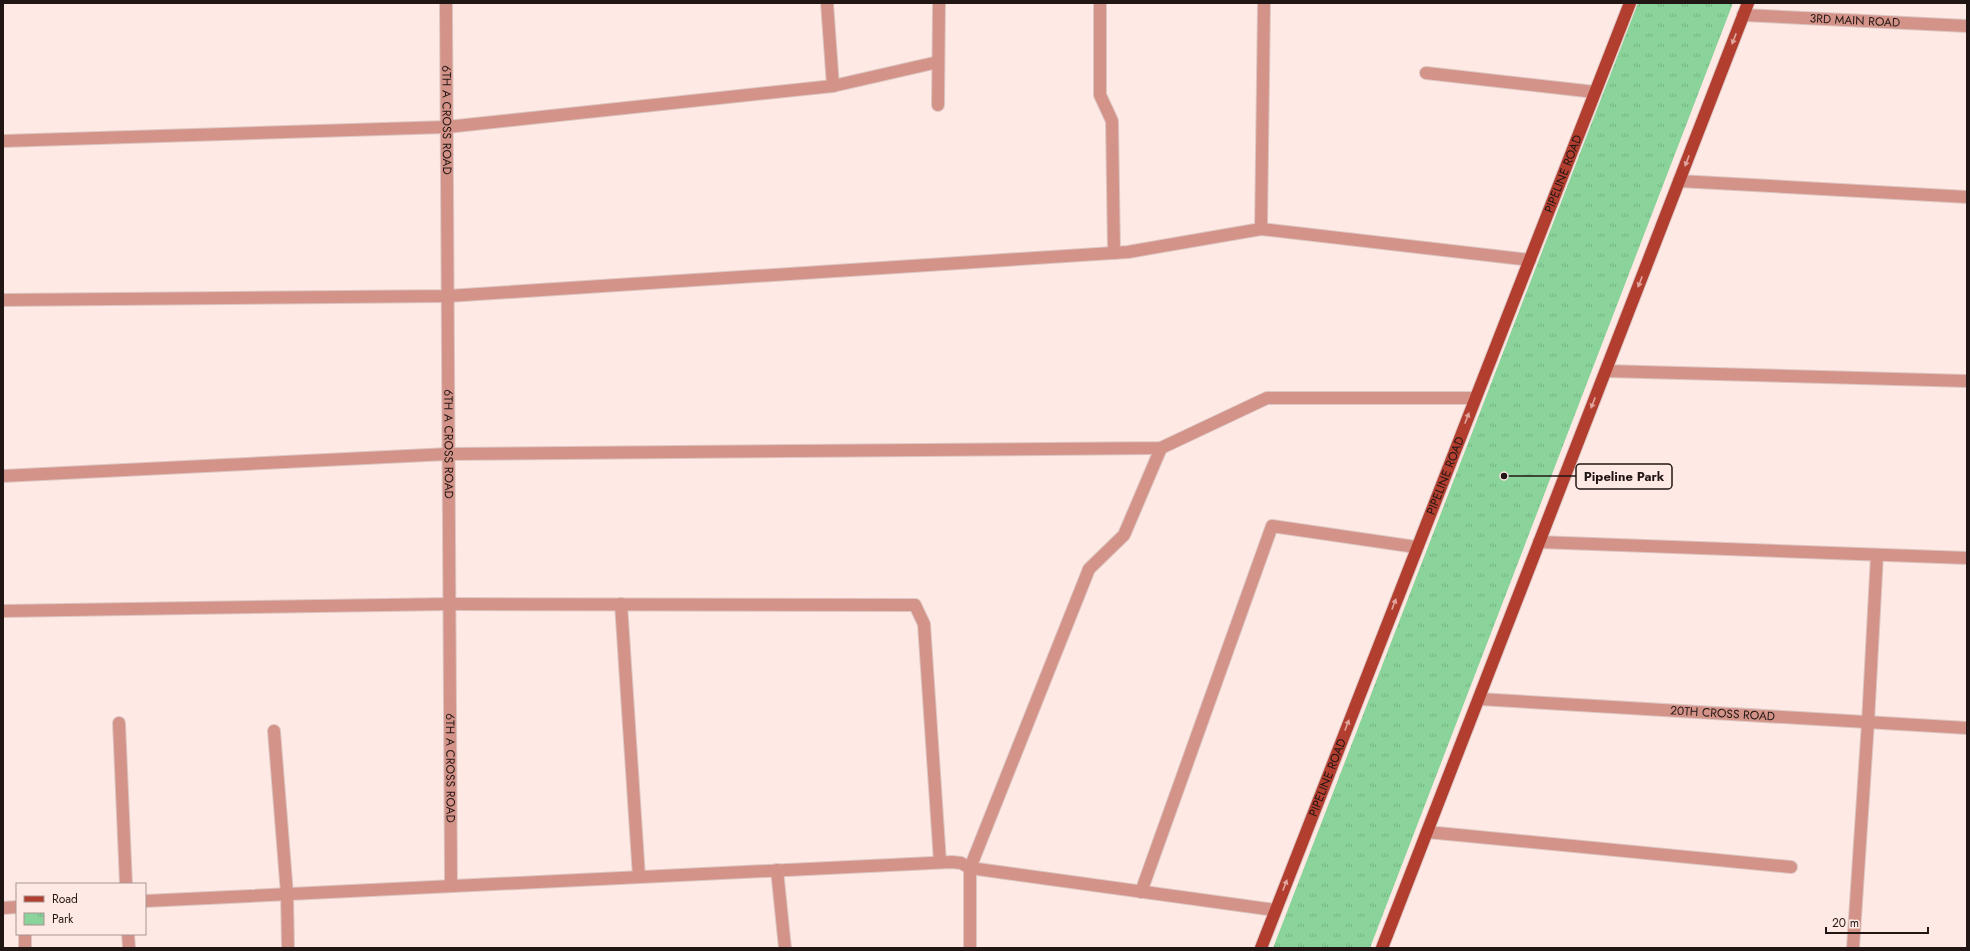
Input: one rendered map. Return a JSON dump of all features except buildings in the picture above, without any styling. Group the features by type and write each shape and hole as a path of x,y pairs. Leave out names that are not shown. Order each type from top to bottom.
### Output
{"main road":[{"name":"PIPELINE ROAD","path":"1261,948 1416,547 1630,3"},
{"path":"1382,948 1748,3"}],"street":[{"name":"6TH A CROSS ROAD","path":"446,3 451,886"},
{"path":"826,3 833,86"},
{"path":"938,105 939,3"},
{"path":"1100,3 1100,95 1112,121 1114,253"},
{"path":"1261,229 1264,3"},
{"name":"3RD MAIN ROAD","path":"1743,15 1967,26"},
{"path":"3,141 447,127 833,86 938,62"},
{"path":"1426,73 1595,92"},
{"path":"1679,181 1967,197"},
{"path":"3,300 448,296 1128,252 1261,229 1530,260"},
{"path":"1606,371 1967,381"},
{"path":"3,476 448,454 1161,448 1267,398 1475,398"},
{"path":"970,948 970,868 1089,569 1124,535 1161,448"},
{"path":"1141,892 1272,526 1416,547"},
{"path":"1539,542 1967,558"},
{"path":"1853,948 1877,555"},
{"path":"3,611 450,604 915,605 924,624 940,862"},
{"path":"621,604 639,877"},
{"name":"20TH CROSS ROAD","path":"1479,699 1967,728"},
{"path":"119,723 126,883"},
{"path":"274,731 287,894 288,948"},
{"path":"1427,832 1791,867"},
{"path":"146,901 940,862 961,863 970,868 1275,910"},
{"path":"777,870 786,948"},
{"path":"3,908 16,907"},
{"path":"24,935 25,948"},
{"path":"128,935 129,948"}],"green space":[{"path":"1638,3 1733,3 1370,948 1273,948"}],"place":[{"name":"Pipeline Park","path":"1504,476"}]}
